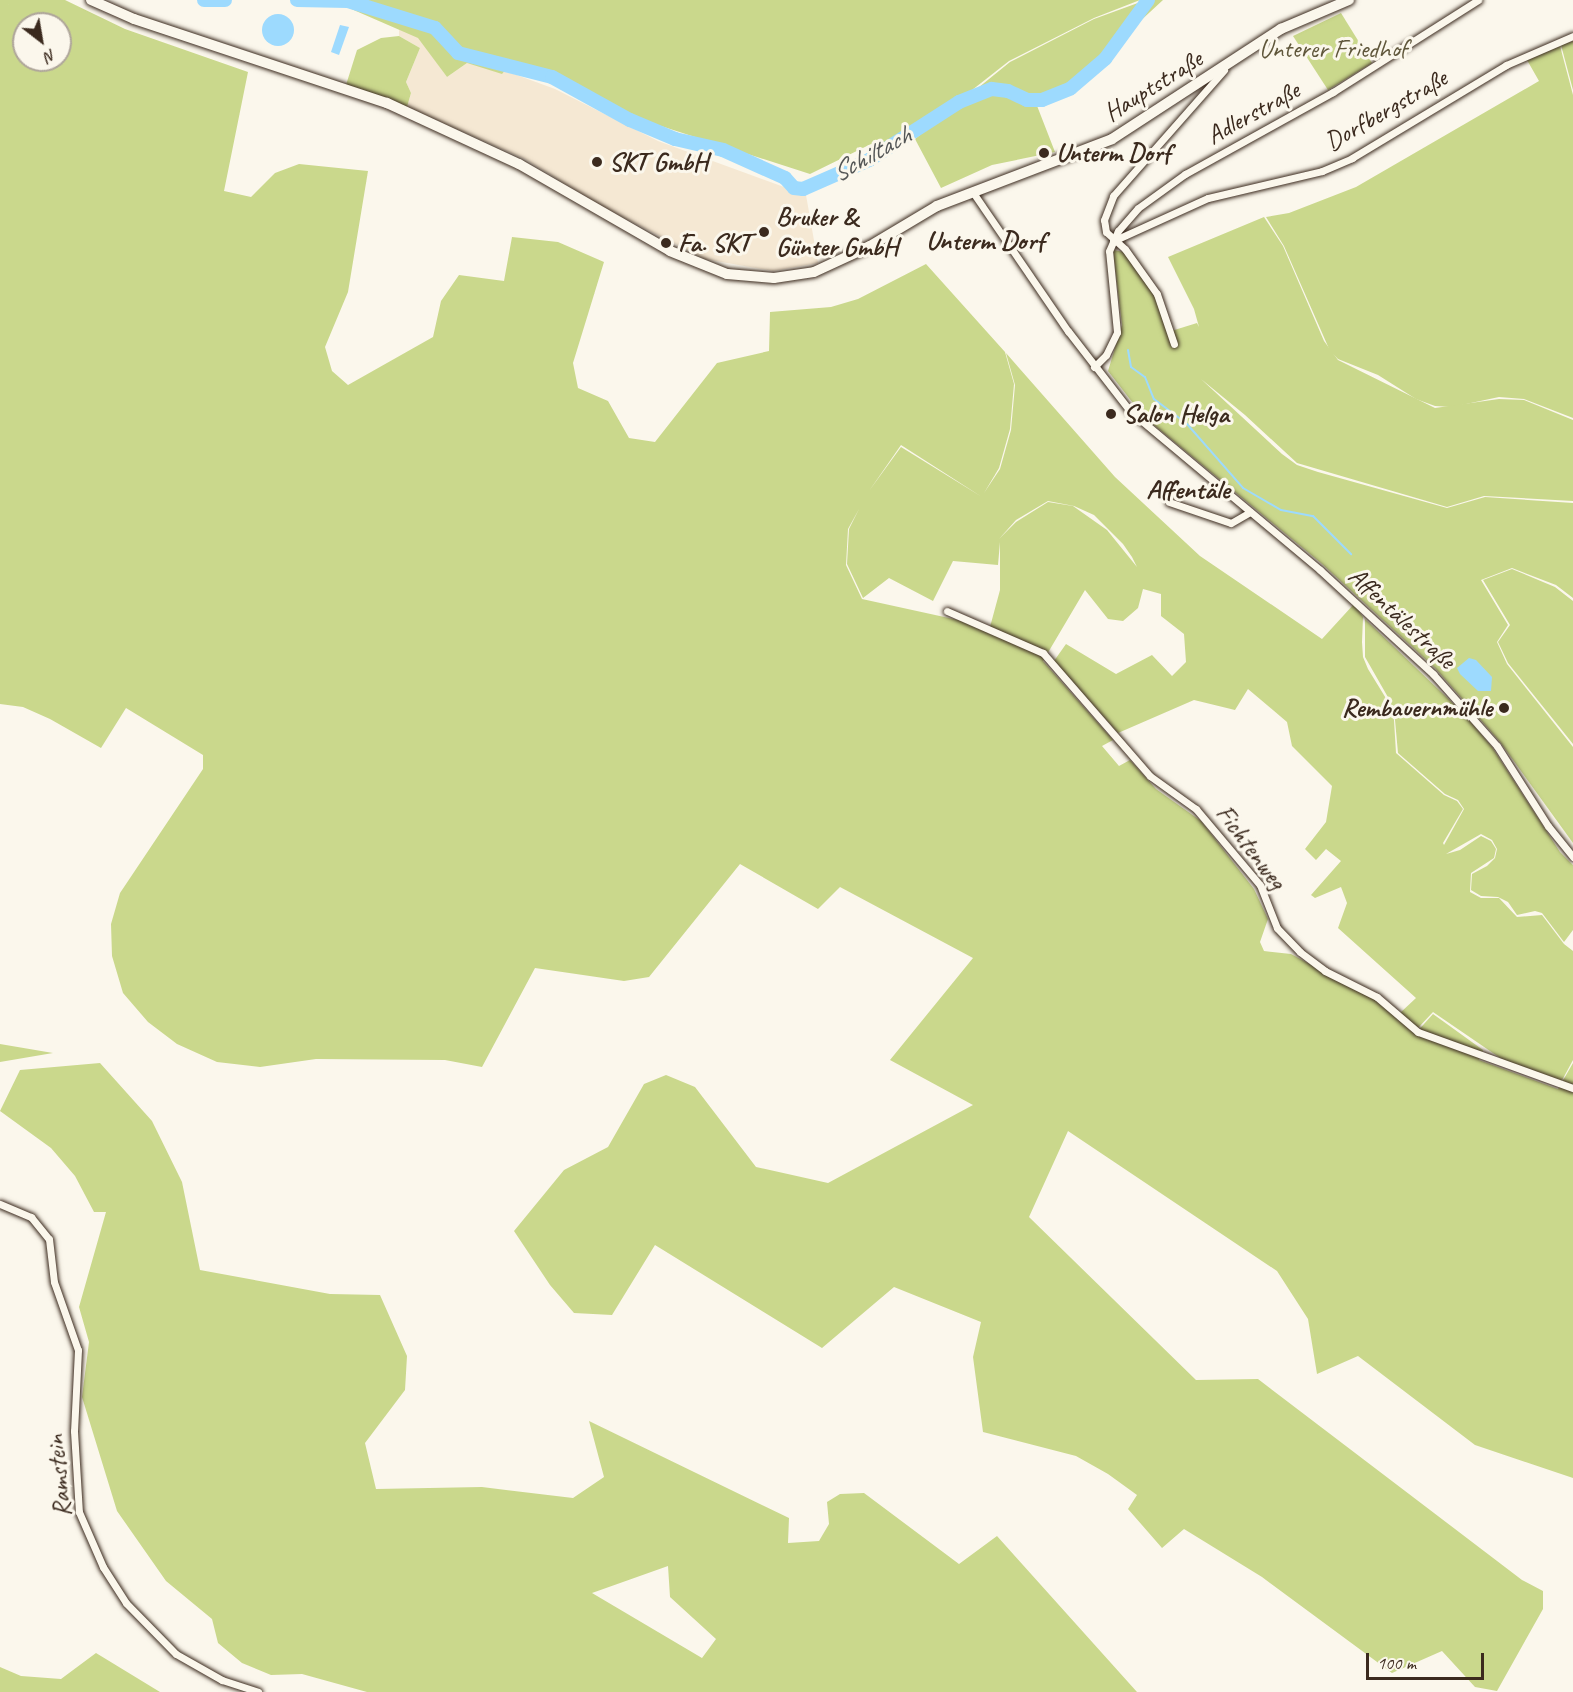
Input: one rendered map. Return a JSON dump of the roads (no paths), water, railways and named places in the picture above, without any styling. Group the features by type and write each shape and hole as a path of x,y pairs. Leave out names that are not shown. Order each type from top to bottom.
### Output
{"main road":[{"path":"91,0 134,19 387,103 519,164 670,251 727,273 753,278 814,272 972,191"},
{"name":"Hauptstraße","path":"972,191 1112,139 1281,29 1349,0"}],"street":[{"name":"Adlerstraße","path":"1113,241 1138,208 1185,174 1333,92 1478,0"},
{"name":"Dorfbergstraße","path":"1113,241 1208,198 1322,171 1352,158 1476,82 1551,43 1573,36"},
{"path":"1094,367 1107,356 1117,332 1110,271 1113,241 1104,220 1113,196 1229,64"},
{"name":"Affentälestraße","path":"972,191 1094,367 1147,428 1355,601 1433,674 1497,746 1548,826 1573,857"},
{"path":"1113,241 1125,249 1157,294 1174,344"},
{"path":"1169,502 1231,523 1250,512"},
{"name":"Fichtenweg","path":"947,611 1043,653 1150,776 1196,809 1260,885 1277,928 1300,952 1325,971 1377,997 1418,1032 1573,1088"},
{"name":"Ramstein","path":"0,1204 31,1217 49,1239 54,1282 78,1350 74,1431 79,1512 103,1567 126,1603 176,1654 222,1680 258,1692"}],"water":[{"path":"278,14 289,19 294,30 289,41 278,46 267,41 262,30 267,19"},
{"path":"340,25 349,27 339,55 331,52"},
{"path":"1469,658 1476,660 1492,677 1491,691 1478,691 1460,674 1457,668"}],"waterway":[{"name":"Schiltach","path":"204,0 225,0"},
{"name":"Schiltach","path":"297,0 348,1 435,28 458,53 552,77 630,120 675,139 723,150 785,178 794,188 803,189 869,160 959,102 992,89 1008,91 1027,100 1042,100 1071,88 1105,59 1148,0"},
{"path":"1128,350 1131,367 1145,377 1154,399 1187,424 1243,488 1281,510 1313,516 1351,554"}],"place":[{"name":"Unterm Dorf","path":"1044,153"},
{"name":"SKT GmbH","path":"597,162"},
{"name":"Bruker & Günter GmbH","path":"764,232"},
{"name":"Fa. SKT","path":"666,243"},
{"name":"Salon Helga","path":"1111,414"},
{"name":"Rembauernmühle","path":"1504,708"}],"district":[{"name":"Unterm Dorf","path":"985,241"},
{"name":"Affentäle","path":"1188,490"}],"park label":[{"name":"Unterer Friedhof","path":"1333,49"}]}
